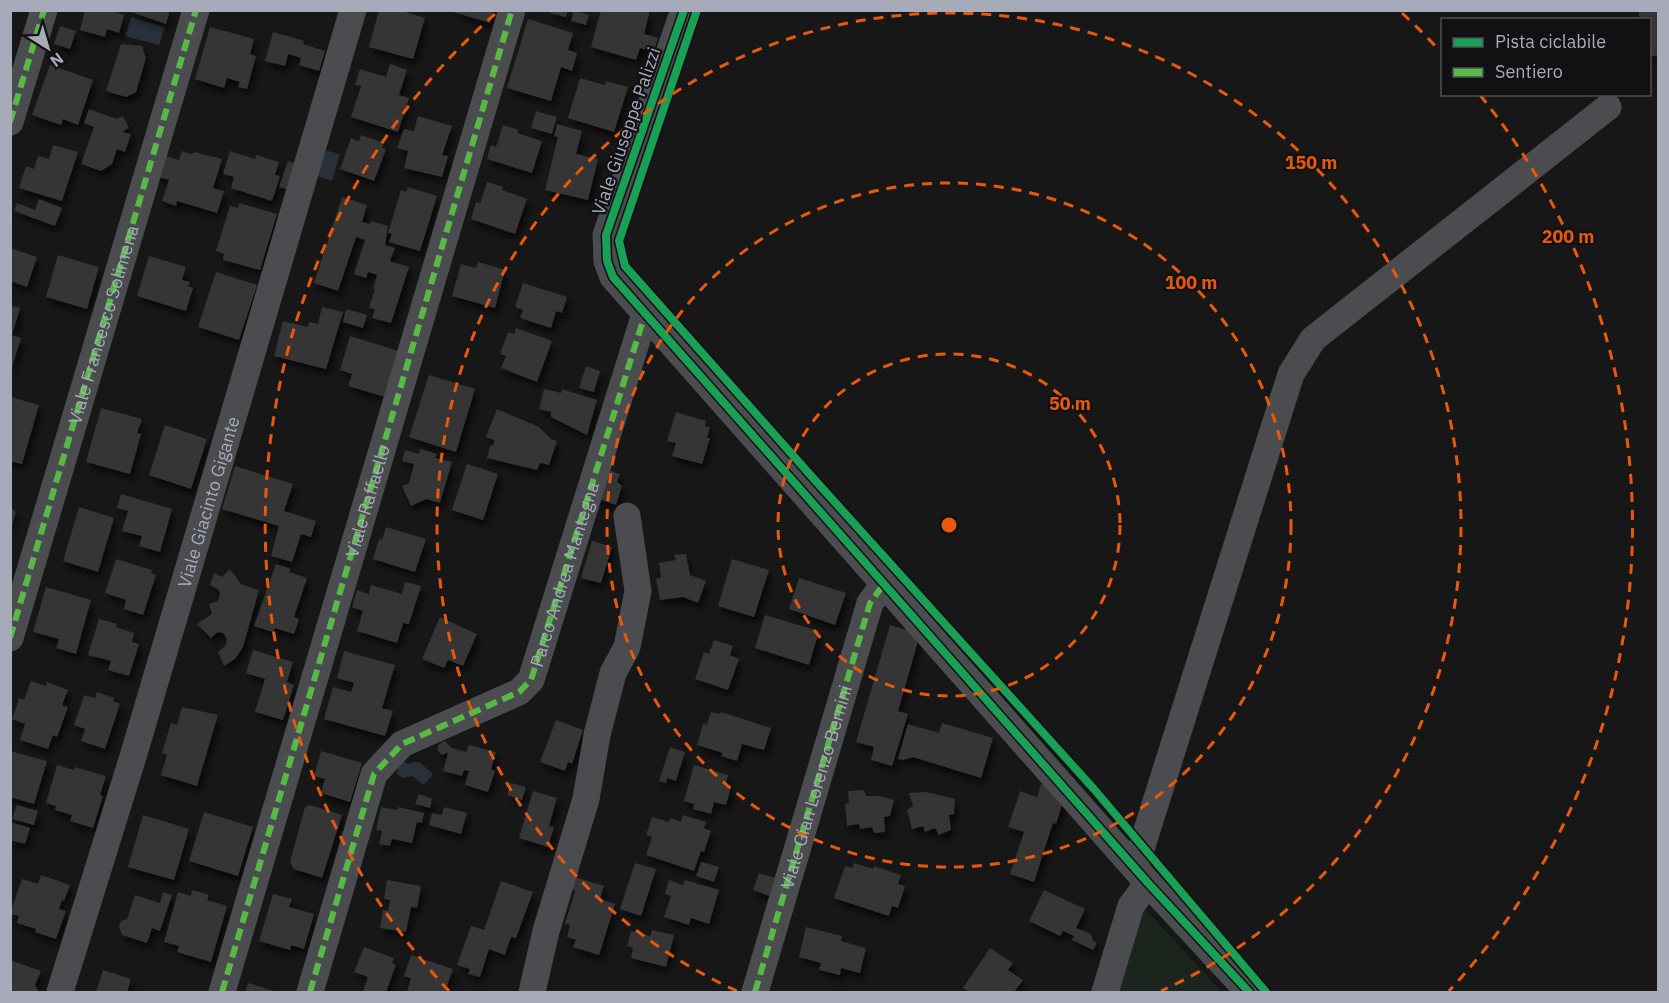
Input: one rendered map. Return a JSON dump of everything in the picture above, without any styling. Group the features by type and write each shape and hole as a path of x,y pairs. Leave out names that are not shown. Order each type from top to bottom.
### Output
{"street":[{"path":"10,122 44,10"},
{"name":"Viale Francesco Solimena","path":"10,638 196,10"},
{"name":"Viale Giacinto Gigante","path":"60,993 138,739 352,10"},
{"name":"Viale Raffaello","path":"222,993 512,10"},
{"name":"Viale Giuseppe Palizzi","path":"684,10 606,235 607,261 613,277 1141,875 1249,993"},
{"path":"1105,993 1291,374 1313,339 1608,107"},
{"name":"Parco Andrea Mantegna","path":"310,993 374,774 402,744 519,692 531,680 645,314"},
{"path":"532,993 546,931 586,800 597,735 613,673 627,647 638,591 627,516"},
{"name":"Viale Gian Lorenzo Bernini","path":"755,993 870,603 884,584"}],"shaded area":[{"path":"131,17 165,27 159,45 125,36"},
{"path":"324,150 340,154 332,181 317,176"},
{"path":"403,762 410,764 419,762 432,773 432,776 422,784 413,776 403,778 397,774 398,765"},
{"path":"1145,909 1222,992 1116,992"}],"building":[{"path":"85,10 108,10 124,15 119,33 107,29 105,37 80,30"},
{"path":"125,10 170,10 166,24"},
{"path":"379,10 399,10 425,18 413,59 369,47"},
{"path":"447,10 493,10 490,23"},
{"path":"550,10 568,10 566,17 550,13"},
{"path":"574,10 589,15 586,25 571,21"},
{"path":"601,10 650,10 644,34 658,38 654,52 640,48 636,60 591,47"},
{"path":"1638,10 1658,10 1658,55 1651,57 1651,18 1640,18"},
{"path":"528,19 573,33 568,50 577,53 572,71 561,67 551,101 507,88"},
{"path":"60,26 76,31 70,49 54,44"},
{"path":"210,27 254,39 250,54 256,56 247,89 238,87 240,82 227,78 224,88 195,79"},
{"path":"273,32 304,41 303,44 325,51 319,71 299,65 301,58 288,54 285,66 265,61"},
{"path":"121,44 142,46 146,58 136,92 126,97 106,91"},
{"path":"390,64 407,70 399,95 409,98 398,132 351,117 361,86 355,85 360,69 386,77"},
{"path":"50,65 93,80 78,125 63,119 61,125 32,115"},
{"path":"580,78 605,85 606,81 628,87 614,132 568,118"},
{"path":"89,109 117,119 123,116 129,128 122,132 131,134 125,152 117,149 112,164 101,171 81,164 94,127 84,123"},
{"path":"536,111 557,117 552,134 531,128"},
{"path":"418,116 452,126 442,155 448,156 442,177 404,168 408,151 397,148 404,129 414,131"},
{"path":"557,124 582,131 576,154 598,159 588,200 545,190 558,137 554,136"},
{"path":"503,125 519,130 517,133 542,141 532,173 487,159 491,145 496,147"},
{"path":"361,135 384,143 382,148 386,149 374,181 340,169 351,138 359,141"},
{"path":"53,145 78,152 62,201 19,188 26,166 34,169 38,156 49,159"},
{"path":"182,151 222,159 213,188 224,191 217,213 177,201 176,206 162,201 169,180 154,176 161,154 179,160"},
{"path":"230,151 255,159 256,155 279,162 275,175 280,176 272,201 231,188 234,177 223,174"},
{"path":"288,161 300,165 292,191 279,187"},
{"path":"487,182 527,199 515,234 471,219 476,202 480,203"},
{"path":"408,187 437,196 420,251 389,242 392,234 388,233 401,190 406,192"},
{"path":"342,197 367,205 362,222 370,224 371,221 388,226 385,245 395,248 390,261 409,267 391,323 372,318 375,309 369,308 377,275 368,272 366,278 354,274 365,240 356,237 338,291 314,283"},
{"path":"39,199 62,208 55,226 14,211 17,203 35,210"},
{"path":"239,203 277,214 260,270 223,260 224,254 216,251 230,206 238,208"},
{"path":"10,248 37,257 27,287 10,281"},
{"path":"58,255 99,267 87,309 46,297"},
{"path":"149,256 186,267 182,280 190,282 188,286 193,288 186,311 137,296"},
{"path":"478,262 505,270 495,308 452,296 461,264 476,268"},
{"path":"216,272 257,285 239,340 198,327"},
{"path":"523,283 567,297 562,313 556,311 551,328 520,318 523,310 515,307"},
{"path":"10,305 20,308 12,335 21,338 11,370"},
{"path":"322,307 343,312 326,369 274,356 283,321 308,327 309,322 318,324"},
{"path":"346,309 367,315 363,328 343,322"},
{"path":"516,328 552,341 537,382 501,368 506,356 500,354 508,332 514,334"},
{"path":"350,336 399,351 385,397 348,386 352,374 340,370"},
{"path":"586,366 600,371 594,392 579,388"},
{"path":"429,375 475,389 456,452 409,437"},
{"path":"544,389 561,393 562,389 597,400 587,435 551,417 551,412 539,409"},
{"path":"11,397 39,405 22,464 10,461"},
{"path":"101,408 142,419 137,433 141,434 130,474 86,462"},
{"path":"497,409 539,427 551,439 557,441 549,465 540,463 537,470 487,458 494,440 486,437"},
{"path":"676,412 706,421 705,426 710,427 707,438 710,438 702,464 672,456 676,443 667,441"},
{"path":"165,425 207,439 191,489 149,475"},
{"path":"420,449 437,454 435,458 452,462 440,503 426,499 411,506 402,486 409,483 414,464 402,461 405,450 419,454"},
{"path":"467,464 498,474 483,520 452,510"},
{"path":"235,466 293,484 284,511 316,521 311,537 301,534 292,562 271,556 279,526 222,509"},
{"path":"602,468 620,474 617,482 622,486 616,505 592,497"},
{"path":"121,494 172,509 160,552 139,546 142,536 122,531 128,511 117,508"},
{"path":"10,507 16,512 11,528 10,528"},
{"path":"79,507 114,518 98,572 63,561"},
{"path":"386,527 426,539 415,572 373,559 379,539 382,540"},
{"path":"592,541 612,547 601,583 581,578"},
{"path":"686,554 690,575 706,581 698,603 683,597 660,600 656,579 661,577 659,563 676,560 674,555"},
{"path":"116,559 152,570 151,573 156,575 143,615 124,609 126,600 105,593"},
{"path":"732,559 769,570 754,617 718,606"},
{"path":"276,564 291,569 289,572 307,578 294,617 299,619 294,634 275,628 273,632 254,626"},
{"path":"230,569 241,584 259,590 243,647 235,659 224,666 218,652 226,645 227,639 223,633 218,632 211,638 197,624 212,614 209,604 218,601 220,595 219,590 210,585 214,573 222,577"},
{"path":"799,578 846,593 835,625 789,609"},
{"path":"405,582 421,586 409,624 403,623 397,643 357,631 363,611 352,607 357,590 369,594 371,585 402,594"},
{"path":"46,587 91,600 76,654 56,648 59,639 33,632"},
{"path":"765,615 819,631 809,665 755,648"},
{"path":"440,617 477,634 463,666 448,660 444,668 422,659"},
{"path":"99,619 117,624 116,627 134,633 132,642 139,644 129,676 108,670 111,661 88,655"},
{"path":"890,625 920,634 898,711 908,714 892,766 871,760 874,747 856,742"},
{"path":"714,640 733,646 730,655 739,659 728,690 695,679 704,652 709,654"},
{"path":"253,650 293,662 287,682 294,685 283,720 255,712 265,679 246,673"},
{"path":"344,651 395,665 382,708 393,711 385,736 324,719 333,687 351,692 354,683 337,678"},
{"path":"31,681 46,686 47,682 68,690 62,705 68,707 57,737 53,735 48,749 20,740 25,724 12,719 19,698 24,700"},
{"path":"97,692 114,698 113,701 120,704 105,749 81,741 85,729 74,725 84,695 95,698"},
{"path":"182,707 218,715 197,786 161,775 167,755 162,753 171,723 177,725"},
{"path":"711,712 720,714 721,712 771,728 764,750 742,744 737,761 721,756 723,753 697,745 703,724 707,725"},
{"path":"556,720 583,730 572,764 568,762 565,771 540,762"},
{"path":"942,723 993,738 981,778 913,757 898,759 908,724 939,733"},
{"path":"445,741 452,748 466,752 469,745 496,752 491,769 495,771 488,792 465,785 469,771 464,770 462,776 443,771 448,753 442,755 437,750 439,744"},
{"path":"670,747 685,752 676,781 667,778 666,783 659,781"},
{"path":"10,751 47,761 34,804 10,797"},
{"path":"321,751 362,763 350,802 321,793 325,779 314,776"},
{"path":"57,765 74,770 75,767 106,776 100,795 103,796 93,828 70,821 72,815 55,810 56,806 46,803"},
{"path":"694,765 728,775 725,786 731,787 726,805 714,802 711,814 693,809 694,804 684,801"},
{"path":"511,783 526,787 522,800 507,795"},
{"path":"1041,784 1066,792 1056,824 1053,823 1034,882 1010,874 1024,832 1008,827 1020,791 1037,797"},
{"path":"864,790 866,796 879,796 894,800 890,816 884,817 885,832 874,833 872,827 860,829 859,824 847,826 845,804 849,803 848,791"},
{"path":"533,791 557,798 549,826 554,827 548,847 519,838"},
{"path":"926,792 955,799 954,814 949,815 951,830 939,835 935,828 925,832 923,826 912,829 907,810 913,806 909,793"},
{"path":"419,794 432,799 430,808 415,804"},
{"path":"17,805 38,811 34,825 12,819"},
{"path":"310,805 342,815 322,878 294,869 290,862 305,807"},
{"path":"381,807 398,810 398,807 424,813 422,823 417,822 412,843 392,839 390,846 379,844 382,831 376,830"},
{"path":"444,807 467,813 461,834 429,825 432,813 442,815"},
{"path":"204,812 253,827 238,876 189,861"},
{"path":"143,815 189,829 174,880 128,867"},
{"path":"683,815 706,822 704,828 711,831 694,871 646,855 652,837 646,835 652,817 669,822 670,818 681,822"},
{"path":"10,822 30,828 25,844 10,840"},
{"path":"701,862 719,867 714,882 696,876"},
{"path":"635,863 656,869 641,916 620,909"},
{"path":"854,863 873,869 874,866 901,875 898,884 905,886 898,908 892,906 889,916 834,898 845,866 852,868"},
{"path":"759,873 775,878 769,896 753,890"},
{"path":"41,875 70,885 59,909 66,911 56,939 17,923 19,916 10,914 22,879 38,884"},
{"path":"575,877 604,886 600,899 615,904 599,955 573,947 576,940 567,937 570,925 565,924 575,891 571,889"},
{"path":"387,880 421,886 417,908 411,907 406,932 380,928 383,910 388,911 390,900 384,899"},
{"path":"669,880 683,885 685,880 719,890 709,924 691,918 689,925 664,917 671,896 665,894"},
{"path":"501,881 533,892 516,938 511,937 505,955 489,949 480,977 468,974 470,969 457,965 471,926 484,930"},
{"path":"192,890 209,895 207,900 227,906 211,962 177,952 179,946 164,942 178,892 191,896"},
{"path":"1044,890 1085,909 1076,928 1091,934 1093,941 1097,943 1093,950 1072,940 1074,936 1063,931 1060,936 1029,921"},
{"path":"163,892 172,895 160,931 152,928 147,943 122,935 119,927 121,921 127,919 135,895 160,903"},
{"path":"273,894 292,899 289,907 314,914 304,949 291,945 290,950 259,941"},
{"path":"806,927 842,936 841,941 866,948 860,973 841,968 840,975 819,970 821,963 799,957"},
{"path":"652,930 674,935 666,967 631,958 633,948 627,946 631,931 650,936"},
{"path":"364,947 394,958 392,963 396,965 386,992 363,991 368,977 354,972"},
{"path":"990,948 1013,963 1008,970 1023,980 1014,992 969,992 963,988"},
{"path":"411,955 453,969 445,992 407,992 411,978 404,976"},
{"path":"10,960 41,971 35,985 39,992 10,992"},
{"path":"103,970 131,979 127,992 96,992"},
{"path":"248,983 277,992 245,992"}],"marked path":[{"path":"10,122 44,10"},
{"path":"10,638 196,10"},
{"path":"222,992 512,10"},
{"path":"310,992 374,774 402,744 519,692 531,680 645,314"},
{"path":"755,992 870,603 884,584"}],"cycle path":[{"path":"684,10 606,235 607,261 613,277 1148,883 1249,992"},
{"path":"697,10 619,241 625,266 1093,788 1266,992"}]}
